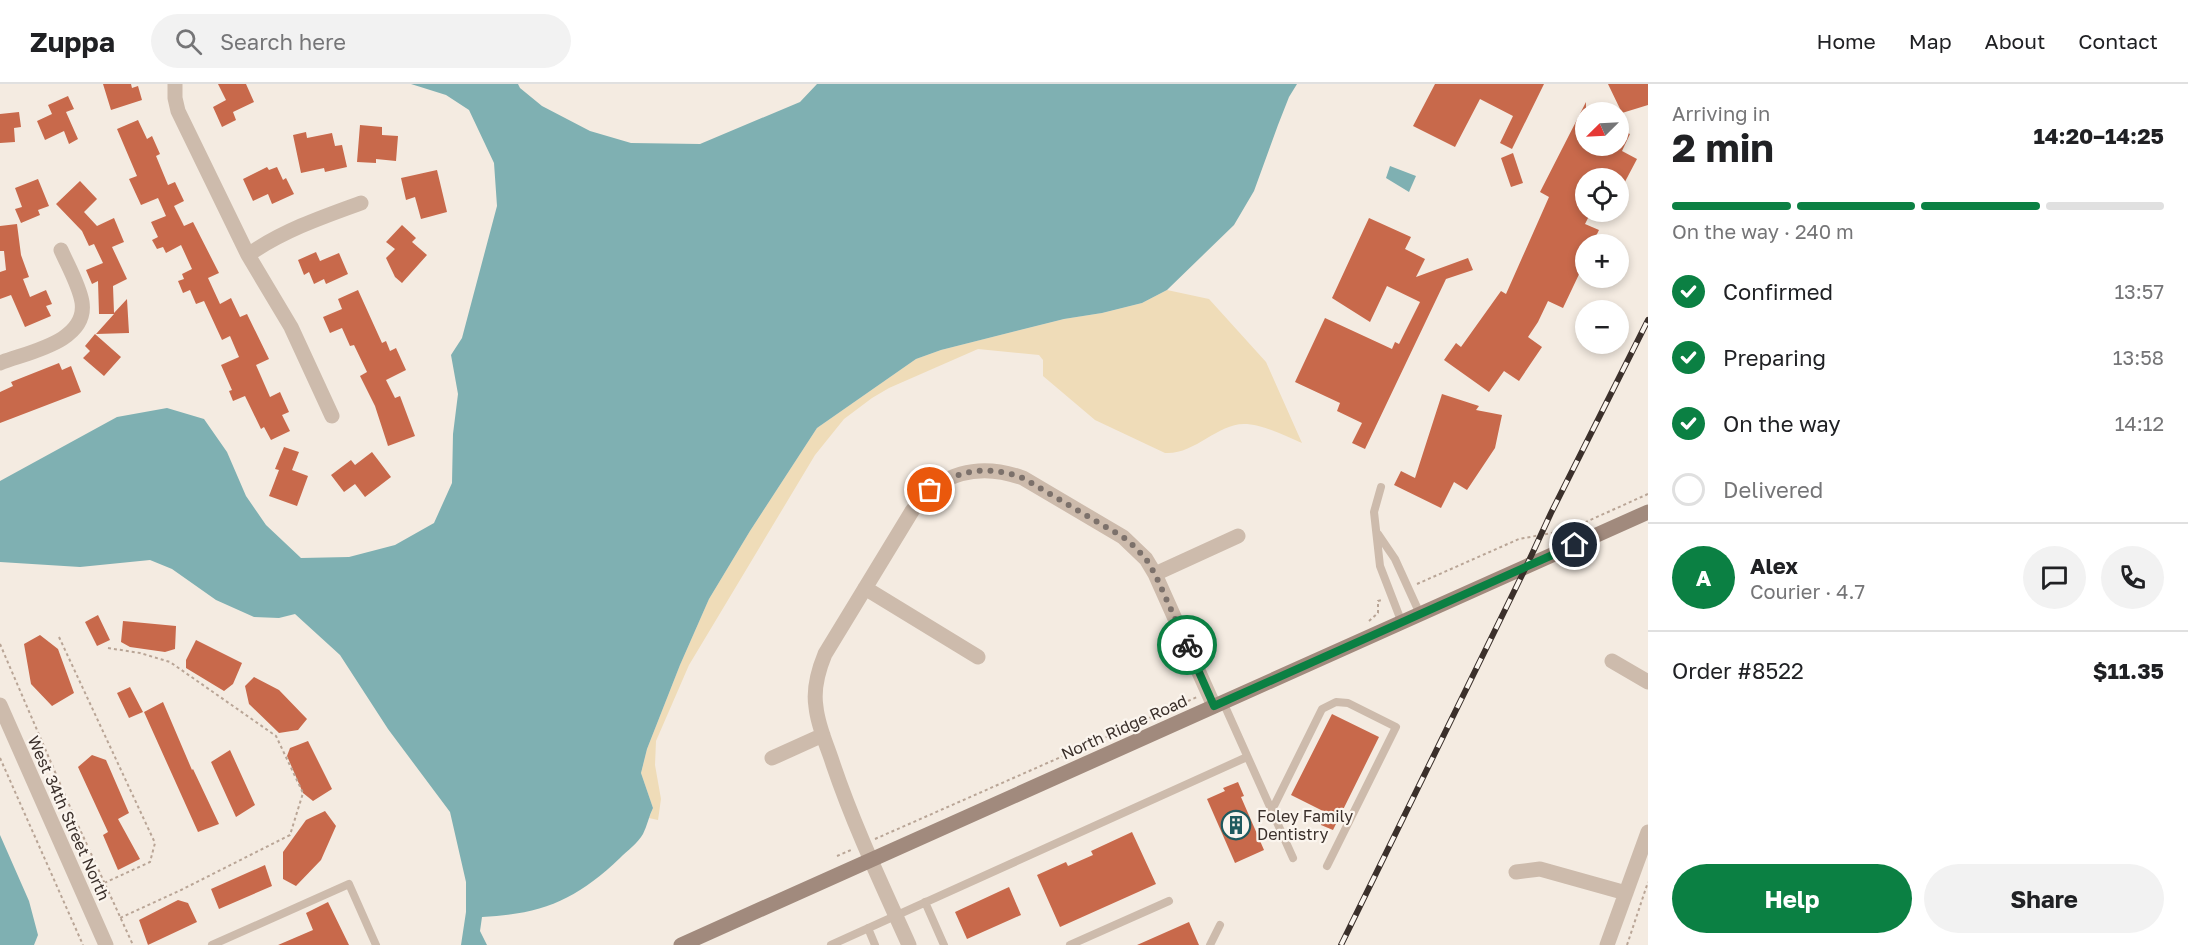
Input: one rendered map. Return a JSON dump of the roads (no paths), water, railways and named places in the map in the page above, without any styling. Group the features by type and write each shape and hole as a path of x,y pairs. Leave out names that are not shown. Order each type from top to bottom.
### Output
{"main road":[{"name":"North Ridge Road","path":"681,945 871,860 1215,700 1402,623 1648,512"}],"street":[{"path":"175,84 178,111 248,255 287,320 332,416"},
{"path":"248,255 265,243 308,222 361,203"},
{"path":"0,363 60,340 76,328 81,318 81,299 61,250"},
{"path":"909,945 848,809 823,735 815,705 815,687 825,654 865,588 919,501 942,482 957,474 975,470 1009,473 1023,478 1123,537 1146,559 1155,574 1215,700"},
{"path":"1155,574 1238,536"},
{"path":"865,588 978,657"},
{"path":"1612,661 1648,682"},
{"name":"West 34th Street North","path":"0,705 105,945"},
{"path":"772,758 823,735"},
{"path":"1606,945 1648,832"},
{"path":"1516,872 1540,869 1626,893"}],"lane":[{"path":"1381,487 1374,512 1380,566 1402,623"},
{"path":"1377,533 1399,567 1420,614"},
{"path":"1384,575 1399,567"},
{"path":"1215,700 1247,757 1293,858"},
{"path":"1272,810 1322,709 1336,702 1348,703 1396,727 1327,866"},
{"path":"831,945 1247,757"},
{"path":"212,945 349,884 376,945"},
{"path":"1070,945 1169,900"},
{"path":"925,902 944,945"},
{"path":"1210,945 1220,925"},
{"path":"868,928 875,945"}],"water":[{"path":"411,84 518,84 542,106 590,131 631,143 700,144 800,102 817,84 1297,84 1289,97 1254,191 1234,225 1167,290 1142,303 1064,319 941,350 916,359 817,428 709,599 680,665 647,749 641,773 653,808 641,837 604,872 573,894 541,908 482,917 480,931 487,945 461,945 466,912 466,882 450,812 388,729 340,655 295,614 279,618 254,617 216,600 172,569 150,560 80,567 0,562 0,481 117,417 167,408 204,419 227,452 246,496 266,525 301,558 349,557 395,545 434,523 452,483 453,434 458,394 451,355 462,338 497,206 494,163 469,110 446,95"},
{"path":"1390,166 1416,176 1409,192 1386,178"},
{"path":"0,835 29,901 38,935 34,945 0,945"}],"railway":[{"path":"1341,945 1551,513 1648,320"}],"place":[{"name":"Foley Family Dentistry","path":"1236,825"}]}
